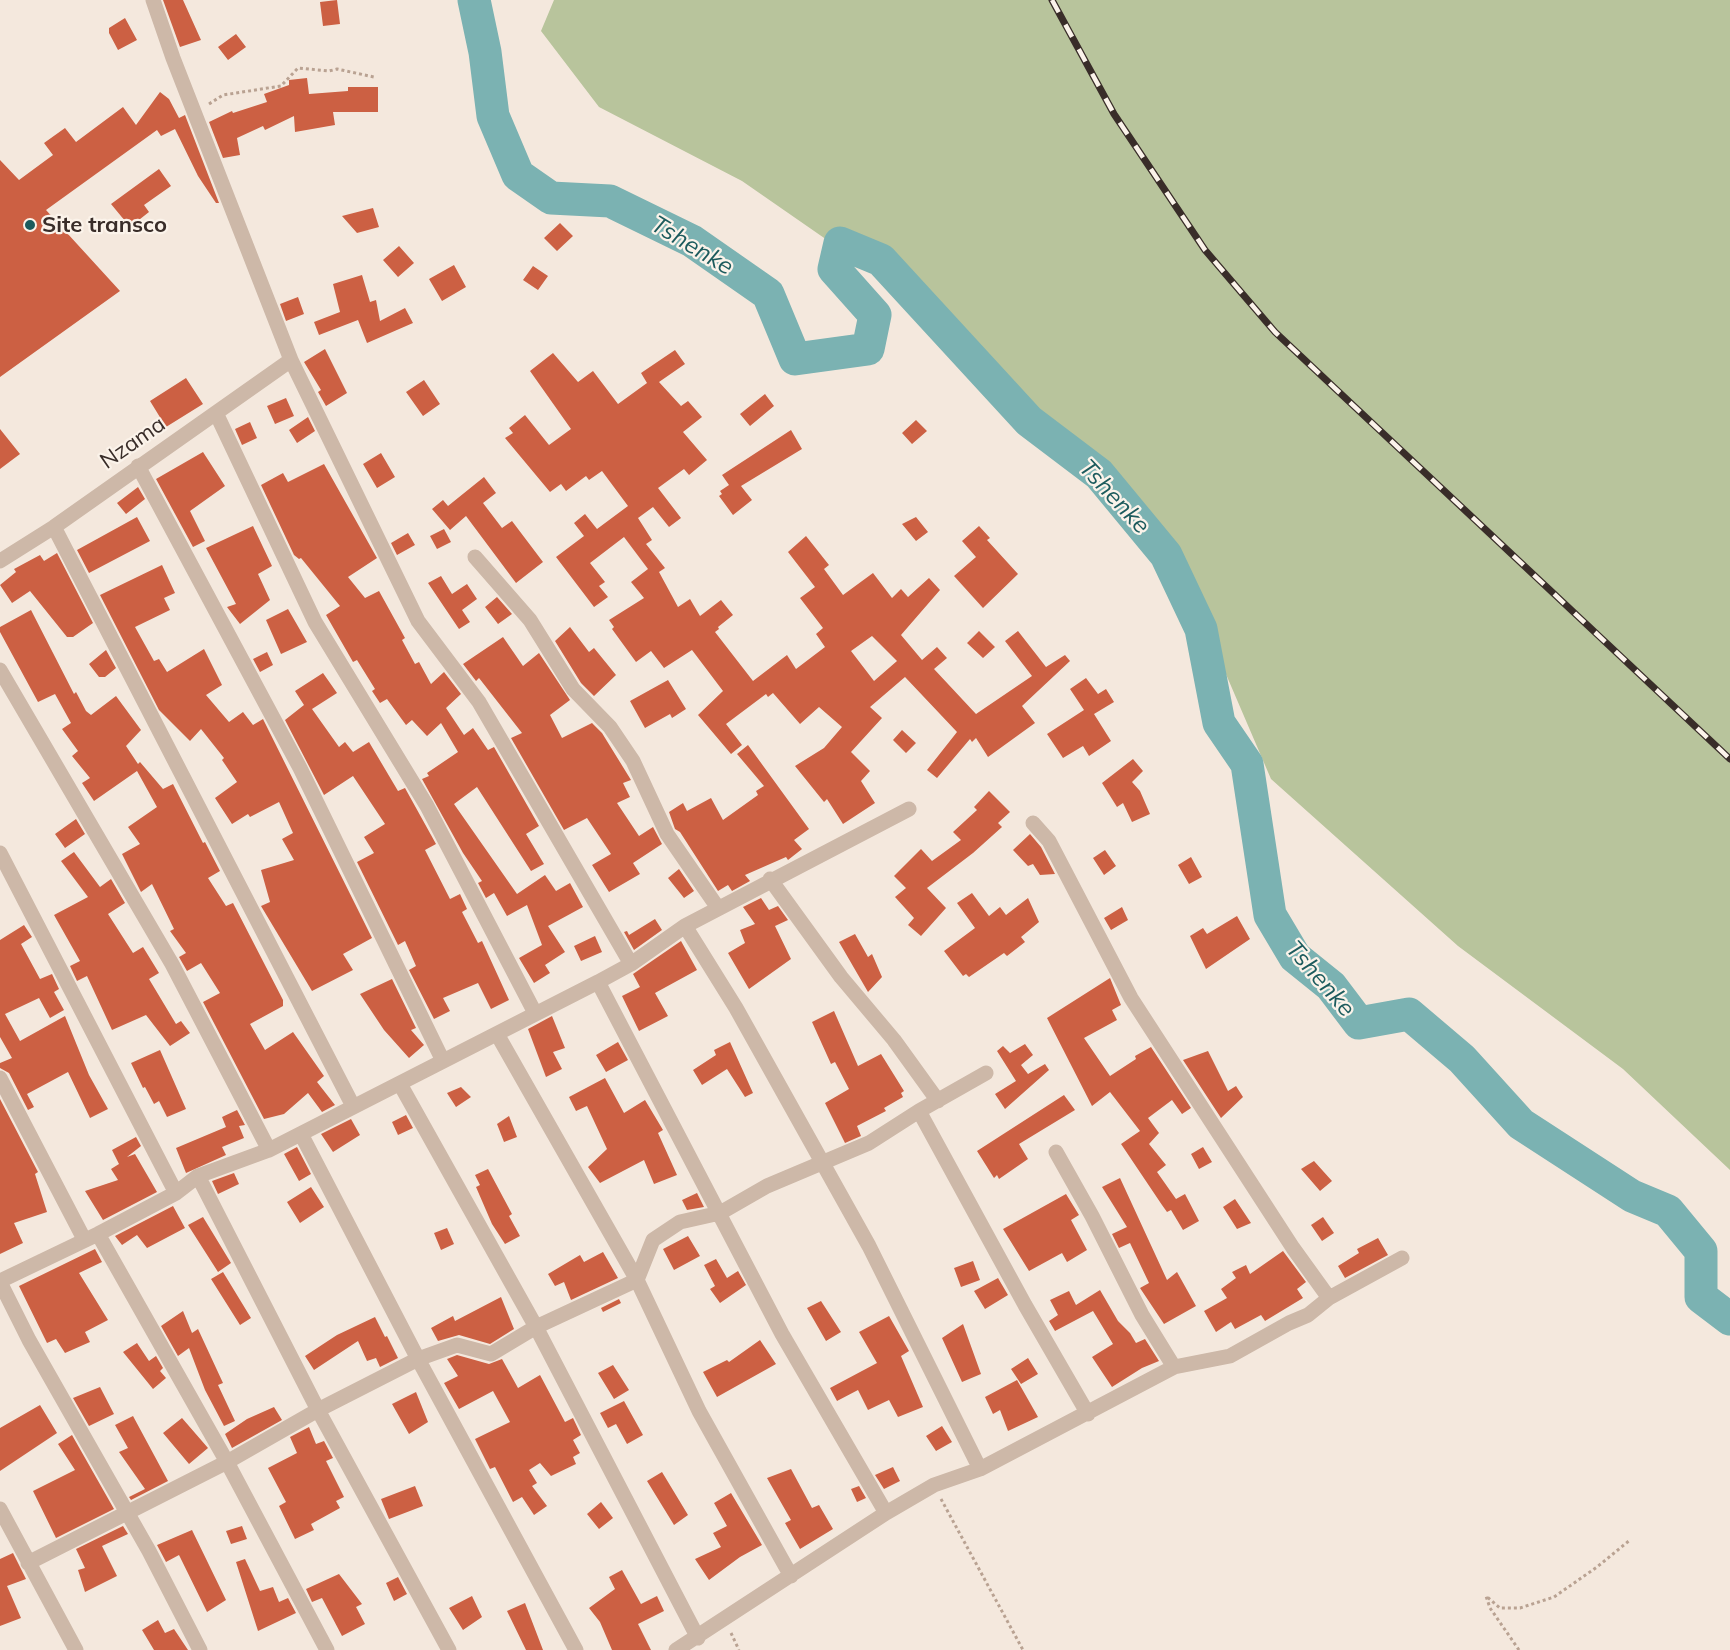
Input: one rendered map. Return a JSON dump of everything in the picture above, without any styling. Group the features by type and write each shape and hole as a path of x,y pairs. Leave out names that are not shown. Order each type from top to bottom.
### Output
{"street":[{"path":"153,0 194,112 291,360 418,621 479,702 631,964"},
{"name":"Nzama","path":"0,561 54,527 291,360"},
{"path":"216,413 315,622 427,806 535,1013"},
{"path":"138,466 300,768 443,1061"},
{"path":"54,527 353,1106"},
{"path":"475,557 530,620 573,689 610,727 633,761 667,834 718,909"},
{"path":"0,670 172,964 269,1150"},
{"path":"200,1650 0,1282 176,1192 198,1176 269,1150 598,982 631,964 685,926 770,879 909,809"},
{"path":"1033,823 1049,841 1131,998 1287,1240 1329,1298"},
{"path":"0,853 176,1192"},
{"path":"770,879 938,1101"},
{"path":"685,926 736,1008 869,1246 980,1469"},
{"path":"598,982 782,1334 886,1513"},
{"path":"497,1034 637,1280 699,1411 791,1576"},
{"path":"28,1563 227,1462 318,1410 418,1359 457,1345 491,1354 536,1328 637,1280 653,1240 680,1222 720,1213 767,1186 869,1143 986,1073"},
{"path":"0,1078 91,1237 227,1462 327,1650"},
{"path":"400,1084 536,1328 698,1638"},
{"path":"919,1111 1025,1305 1089,1414"},
{"path":"301,1134 418,1359 576,1650"},
{"path":"1056,1152 1092,1216 1142,1315 1174,1367"},
{"path":"198,1176 318,1410 449,1650"},
{"path":"675,1650 698,1638 886,1513 934,1485 980,1469 1089,1414 1174,1367 1230,1356 1308,1315 1329,1298 1402,1258"},
{"path":"0,1509 76,1650"}],"path":[{"path":"194,112 223,96 281,86 298,68 329,72 336,69 374,77"},
{"path":"934,1485 1023,1650"},
{"path":"1519,1650 1490,1608 1486,1596 1500,1608 1520,1608 1554,1597 1598,1567 1630,1540"}],"green space":[{"path":"554,0 1730,0 1730,1170 1623,1069 1458,946 1271,779 1204,623 1001,380 853,258 742,181 599,107 541,31"}],"building":[{"path":"163,0 183,0 201,40 180,47"},
{"path":"337,0 340,24 323,26 320,2"},
{"path":"125,18 137,40 118,50 109,33 109,28"},
{"path":"236,34 246,47 228,60 218,47"},
{"path":"307,78 309,94 348,91 348,87 378,87 378,112 333,112 335,125 295,132 294,116 265,130 263,126 237,138 240,155 223,158 209,122 232,111 233,113 267,102 264,94 289,85 289,80"},
{"name":"Site transco","path":"160,92 169,99 179,118 185,115 219,203 216,203 198,176 175,129 161,136 157,130 46,210 120,291 0,377 0,160 19,180 53,155 44,143 65,128 76,142 123,107 136,125"},
{"path":"159,169 171,186 144,205 149,212 130,227 111,204"},
{"path":"373,208 379,227 357,233 342,216"},
{"path":"560,223 573,236 557,251 544,238"},
{"path":"399,246 414,263 398,277 383,260"},
{"path":"454,265 466,287 442,301 429,279"},
{"path":"533,266 548,276 538,290 523,280"},
{"path":"362,275 370,302 376,300 380,321 405,308 413,323 367,343 358,320 319,335 314,322 340,312 333,284"},
{"path":"298,297 304,314 286,321 280,304"},
{"path":"325,349 347,393 326,406 318,392 321,390 304,362"},
{"path":"675,350 685,364 659,382 681,406 688,401 702,417 683,432 707,460 689,475 684,469 658,488 681,518 669,527 653,507 638,518 652,540 646,544 665,568 659,572 678,607 690,599 700,616 721,600 733,615 715,632 753,681 787,655 796,669 825,647 816,634 823,628 800,598 815,587 788,552 806,536 829,565 824,569 843,595 873,573 892,598 901,589 908,597 929,578 940,590 901,635 922,660 937,647 947,658 934,669 976,714 1032,676 1005,641 1018,631 1046,667 1065,655 1070,661 1022,706 1035,723 988,757 976,738 972,742 970,739 937,778 927,770 957,732 905,677 870,707 882,718 851,752 870,771 861,781 875,803 843,824 827,799 824,802 795,766 824,748 842,727 819,707 800,724 773,693 768,697 766,694 726,724 742,745 731,754 698,715 723,691 692,650 664,668 651,651 636,662 612,629 614,627 609,620 644,598 631,582 648,569 624,537 590,563 605,582 599,586 608,597 594,607 556,557 584,536 574,523 585,514 597,529 628,506 602,471 589,480 586,476 566,491 561,484 550,492 505,438 513,433 509,428 525,415 549,445 571,429 530,371 553,353 578,382 593,371 618,404 647,383 641,373","holes":["872,636 897,661 874,681 851,651"]},
{"path":"186,378 203,404 166,427 150,401"},
{"path":"424,380 440,404 423,416 406,392"},
{"path":"765,394 774,406 750,426 740,414"},
{"path":"286,398 294,416 275,424 267,406"},
{"path":"308,417 315,431 297,443 289,430"},
{"path":"916,420 927,431 912,444 902,433"},
{"path":"250,422 257,438 242,445 235,429"},
{"path":"0,429 20,454 0,469"},
{"path":"791,430 802,449 741,486 752,500 733,515 719,496 722,494 720,491 729,485 722,475"},
{"path":"203,452 225,486 190,511 205,541 193,547 156,479"},
{"path":"381,453 395,477 377,488 363,464"},
{"path":"324,464 377,558 348,577 365,598 379,591 405,638 402,640 415,664 419,662 431,684 444,672 461,694 446,708 464,735 473,728 488,750 494,747 539,826 526,834 544,864 531,871 477,787 454,804 517,894 545,875 556,891 570,883 583,907 548,926 565,952 545,965 550,973 534,983 519,958 542,945 527,905 507,916 494,893 486,898 478,883 482,881 463,853 422,779 429,776 427,773 458,752 441,723 427,736 412,720 406,725 387,699 380,703 372,691 375,689 357,660 353,662 326,615 340,606 301,558 294,555 261,485 283,473 288,482"},
{"path":"484,477 496,493 483,503 502,528 512,521 543,562 516,583 466,516 450,530 432,509 443,500 448,506"},
{"path":"138,487 145,499 126,514 117,503"},
{"path":"137,517 150,541 89,573 77,550"},
{"path":"916,517 928,532 916,541 902,524"},
{"path":"253,526 272,566 258,574 270,600 240,624 227,607 236,604 206,548"},
{"path":"979,526 990,538 987,540 1018,574 983,608 954,576 976,557 962,541"},
{"path":"444,529 451,542 437,549 430,536"},
{"path":"408,533 415,545 397,555 391,543"},
{"path":"57,553 93,623 73,637 67,637 30,591 12,603 0,585 16,572 14,569 40,555 44,561"},
{"path":"162,565 175,593 164,598 170,610 135,627 154,661 159,659 167,672 204,649 222,685 206,695 229,722 243,712 253,725 263,719 372,938 343,954 353,970 312,991 261,906 270,902 261,870 294,860 282,839 293,833 279,802 250,817 248,814 232,824 215,798 237,782 222,760 224,758 201,729 190,741 159,710 100,595"},
{"path":"441,576 452,594 467,584 477,599 462,610 470,622 459,629 428,583"},
{"path":"497,597 512,614 498,624 485,607"},
{"path":"288,609 307,642 281,654 266,620"},
{"path":"31,610 74,694 76,692 86,711 91,715 116,696 141,730 126,746 138,764 140,762 163,789 173,784 220,871 208,878 226,906 233,903 283,1000 283,1006 250,1024 265,1050 293,1032 324,1076 317,1082 335,1105 322,1112 308,1093 284,1114 264,1119 203,1002 220,993 201,963 187,971 179,957 186,953 170,931 174,929 152,884 141,892 122,854 140,844 128,827 157,807 137,771 94,801 82,783 90,778 72,756 78,751 62,729 71,723 55,694 38,702 0,632 0,627"},
{"path":"570,627 589,652 594,648 616,675 594,696 581,683 555,641"},
{"path":"979,631 995,647 983,658 967,643"},
{"path":"503,637 523,666 539,653 570,700 550,715 562,738 592,723 602,733 631,780 623,783 630,797 617,803 639,836 653,827 662,844 633,863 640,874 609,892 592,865 611,854 587,818 564,830 511,738 522,733 479,678 476,681 463,664"},
{"path":"106,650 116,668 105,677 99,677 89,664"},
{"path":"267,652 273,665 260,672 253,659"},
{"path":"323,673 337,693 312,709 339,747 345,742 353,752 369,742 398,791 405,788 436,844 425,850 450,899 460,894 467,909 462,912 478,943 482,941 509,1000 491,1009 478,983 443,998 450,1011 434,1019 409,970 416,966 405,941 398,945 357,862 374,853 364,837 385,824 353,776 324,795 285,720 304,705 295,691"},
{"path":"1086,678 1098,694 1106,689 1114,702 1094,714 1111,741 1089,756 1083,746 1063,758 1047,734 1084,710 1070,689"},
{"path":"668,680 686,709 672,718 670,714 645,728 630,701"},
{"path":"902,730 916,743 906,753 893,740"},
{"path":"748,745 809,829 794,840 802,849 788,860 786,857 745,875 750,881 732,891 728,885 718,891 680,832 675,829 669,812 683,803 687,811 711,798 723,820 758,795 756,791 764,786 737,754"},
{"path":"1133,759 1143,771 1132,782 1140,791 1150,814 1132,822 1123,803 1117,807 1102,783"},
{"path":"989,791 1010,812 998,823 1002,827 973,853 927,888 946,908 921,936 908,925 914,918 895,897 906,888 894,876 921,849 932,861 961,840 953,832 977,810 974,807"},
{"path":"76,819 85,834 65,848 55,834"},
{"path":"1030,834 1041,847 1055,874 1040,875 1033,864 1028,866 1013,850"},
{"path":"1105,850 1116,866 1104,875 1093,858"},
{"path":"74,852 100,887 111,879 125,903 108,914 133,953 143,947 159,973 149,979 176,1024 181,1021 190,1033 170,1046 146,1015 112,1030 87,976 77,981 70,966 80,961 54,915 88,897 61,861"},
{"path":"1191,857 1202,877 1189,884 1178,865"},
{"path":"679,869 694,891 684,898 668,878"},
{"path":"972,893 989,916 1000,907 1006,915 1028,898 1039,922 1021,937 1025,942 1007,956 1004,953 969,977 966,974 963,976 944,951 975,928 957,903"},
{"path":"761,898 769,910 778,906 788,920 775,926 791,959 749,989 728,953 745,943 740,930 755,924 743,907"},
{"path":"1122,907 1128,920 1111,930 1104,918"},
{"path":"1237,916 1250,939 1206,969 1190,936 1203,928 1207,934"},
{"path":"655,919 662,930 634,950 624,932 627,931 629,935"},
{"path":"24,925 32,937 21,944 40,979 52,974 59,989 54,992 64,1010 50,1018 39,998 5,1014 20,1041 65,1016 89,1075 108,1109 90,1118 68,1072 27,1094 34,1107 28,1110 9,1073 0,1068 0,1063 12,1058 0,1037 0,940"},
{"path":"855,934 868,957 872,954 882,977 868,992 839,942"},
{"path":"595,936 602,952 581,961 574,946"},
{"path":"681,941 697,970 655,993 668,1016 639,1031 622,996 640,987 633,974"},
{"path":"1110,978 1121,1005 1112,1010 1117,1020 1084,1038 1110,1076 1136,1059 1135,1056 1151,1047 1191,1108 1182,1114 1172,1100 1148,1118 1159,1133 1149,1144 1166,1165 1157,1172 1176,1199 1185,1194 1199,1221 1183,1230 1171,1210 1167,1212 1121,1144 1140,1131 1110,1092 1092,1106 1047,1018"},
{"path":"392,979 416,1028 411,1030 424,1045 409,1058 384,1030 360,994"},
{"path":"834,1011 858,1066 881,1054 904,1091 901,1093 903,1097 884,1108 886,1111 857,1126 861,1136 845,1143 825,1103 849,1089 835,1062 831,1064 812,1022"},
{"path":"552,1016 565,1048 553,1052 562,1069 546,1077 528,1029"},
{"path":"618,1042 628,1060 606,1072 596,1055"},
{"path":"730,1042 753,1093 745,1097 727,1069 702,1085 693,1070 716,1055 714,1050"},
{"path":"1025,1044 1033,1055 1021,1065 1028,1074 1045,1064 1049,1070 1005,1109 995,1094 1016,1081 997,1051 1003,1046 1010,1053"},
{"path":"160,1050 186,1109 167,1117 159,1101 154,1104 145,1087 143,1088 131,1063"},
{"path":"1208,1051 1228,1091 1236,1086 1243,1097 1221,1118 1183,1060"},
{"path":"605,1078 624,1113 645,1100 663,1130 658,1133 677,1175 654,1184 644,1160 600,1183 588,1167 607,1149 587,1106 576,1111 569,1097"},
{"path":"461,1087 471,1097 456,1107 447,1093"},
{"path":"1064,1095 1075,1110 1019,1144 1028,1159 999,1179 997,1175 994,1178 977,1151"},
{"path":"0,1099 38,1172 35,1174 47,1212 14,1223 23,1243 0,1254"},
{"path":"237,1110 245,1125 239,1126 244,1138 222,1147 226,1155 186,1173 176,1148 226,1127 222,1117"},
{"path":"406,1115 413,1128 398,1135 392,1122"},
{"path":"509,1116 517,1137 504,1142 497,1124"},
{"path":"351,1119 360,1135 333,1152 321,1134"},
{"path":"136,1137 141,1146 127,1157 135,1154 157,1192 103,1220 85,1191 118,1180 111,1169 119,1164 112,1150"},
{"path":"297,1147 311,1174 299,1181 284,1154"},
{"path":"1203,1147 1212,1162 1199,1169 1191,1154"},
{"path":"1314,1161 1332,1181 1320,1191 1301,1169"},
{"path":"488,1169 512,1214 509,1216 520,1236 505,1244 492,1224 476,1187 480,1185 475,1175"},
{"path":"234,1173 239,1184 218,1194 212,1181"},
{"path":"1120,1178 1167,1280 1177,1272 1196,1306 1164,1324 1140,1288 1149,1283 1130,1243 1119,1248 1112,1234 1127,1227 1102,1187"},
{"path":"311,1187 324,1207 300,1223 287,1202"},
{"path":"697,1193 704,1207 687,1210 682,1200"},
{"path":"1066,1194 1079,1215 1071,1220 1087,1250 1067,1262 1062,1253 1029,1271 1003,1229"},
{"path":"1235,1199 1251,1223 1237,1229 1223,1207"},
{"path":"173,1206 185,1228 147,1248 137,1235 122,1245 115,1236"},
{"path":"203,1217 231,1263 218,1272 188,1225"},
{"path":"1323,1217 1334,1233 1322,1241 1311,1225"},
{"path":"447,1228 454,1244 441,1250 434,1233"},
{"path":"688,1236 700,1256 674,1270 663,1249"},
{"path":"1378,1238 1388,1255 1345,1278 1338,1266 1359,1253 1357,1249"},
{"path":"95,1249 102,1262 79,1273 108,1320 85,1332 90,1342 65,1353 56,1339 47,1343 19,1286"},
{"path":"1283,1251 1306,1282 1297,1289 1303,1298 1265,1321 1261,1315 1235,1329 1231,1322 1216,1332 1204,1311 1227,1298 1221,1289 1236,1278 1232,1272 1246,1265 1250,1274"},
{"path":"603,1252 618,1278 571,1300 564,1282 555,1286 548,1274 580,1255 584,1262"},
{"path":"716,1259 727,1278 738,1271 746,1285 720,1303 710,1289 715,1286 704,1265"},
{"path":"973,1261 980,1280 961,1287 954,1268"},
{"path":"223,1272 251,1318 240,1325 211,1279"},
{"path":"998,1278 1008,1295 985,1309 974,1291"},
{"path":"1100,1290 1118,1321 1136,1343 1145,1339 1159,1361 1142,1368 1112,1387 1092,1357 1113,1344 1093,1311 1055,1331 1049,1321 1058,1315 1050,1300 1069,1291 1076,1305"},
{"path":"501,1297 514,1329 490,1344 459,1335 438,1341 431,1328 453,1316 455,1321"},
{"path":"619,1299 621,1303 603,1312 601,1308"},
{"path":"821,1301 841,1332 826,1341 807,1308"},
{"path":"183,1311 192,1333 198,1329 223,1383 218,1385 235,1421 224,1426 205,1390 189,1348 178,1356 161,1326"},
{"path":"889,1316 909,1351 901,1356 923,1407 898,1417 889,1400 868,1410 858,1390 837,1401 830,1388 877,1363 859,1332"},
{"path":"375,1317 398,1358 380,1367 376,1358 367,1361 358,1341 314,1370 305,1356 337,1335"},
{"path":"963,1324 981,1374 962,1382 942,1338"},
{"path":"760,1340 776,1364 717,1397 703,1372 727,1360 729,1362"},
{"path":"137,1343 149,1361 156,1356 163,1368 160,1371 166,1378 153,1389 123,1352"},
{"path":"457,1355 489,1364 502,1359 518,1388 540,1375 565,1422 573,1418 581,1435 573,1440 580,1453 573,1457 576,1464 551,1476 540,1463 529,1470 537,1483 532,1486 547,1506 534,1515 522,1497 513,1502 495,1467 490,1469 475,1439 510,1422 493,1391 459,1409 444,1383 458,1376 447,1359"},
{"path":"1028,1358 1038,1374 1021,1384 1011,1369"},
{"path":"613,1365 629,1390 614,1399 598,1373"},
{"path":"1017,1380 1038,1417 1008,1431 1000,1410 993,1414 985,1397"},
{"path":"100,1387 114,1414 89,1426 73,1398"},
{"path":"416,1392 428,1422 409,1434 392,1404"},
{"path":"624,1401 643,1435 627,1444 616,1424 608,1428 600,1413"},
{"path":"40,1405 57,1433 0,1471 0,1428"},
{"path":"274,1407 282,1420 232,1448 225,1434 247,1419"},
{"path":"133,1416 168,1481 131,1500 129,1497 145,1489 119,1452 128,1448 115,1425"},
{"path":"182,1418 208,1448 189,1464 163,1433"},
{"path":"942,1426 952,1442 936,1451 926,1436"},
{"path":"309,1427 316,1444 324,1441 333,1458 326,1461 344,1497 336,1501 340,1508 311,1524 314,1530 295,1539 279,1506 286,1502 268,1468 297,1453 290,1437"},
{"path":"72,1435 114,1509 56,1538 33,1491 75,1470 58,1444"},
{"path":"893,1467 900,1481 884,1489 875,1475"},
{"path":"791,1469 812,1508 819,1505 833,1529 800,1549 785,1523 791,1520 767,1478"},
{"path":"662,1472 688,1515 674,1525 647,1481"},
{"path":"415,1486 423,1506 389,1519 381,1499"},
{"path":"859,1486 866,1498 857,1502 851,1489"},
{"path":"731,1493 762,1545 740,1557 709,1580 695,1559 721,1547 713,1533 727,1526 714,1503"},
{"path":"601,1502 613,1518 599,1529 587,1514"},
{"path":"123,1526 128,1534 102,1546 117,1576 85,1592 78,1570 85,1568 76,1549"},
{"path":"242,1526 247,1539 231,1544 226,1531"},
{"path":"192,1530 226,1600 207,1612 179,1555 166,1562 157,1545"},
{"path":"13,1553 26,1579 7,1586 21,1618 0,1626 0,1559"},
{"path":"245,1559 260,1591 273,1587 279,1602 288,1598 296,1613 258,1631 236,1562"},
{"path":"622,1570 641,1604 657,1596 664,1611 638,1624 651,1650 612,1650 600,1622 589,1608 615,1589 609,1577"},
{"path":"339,1574 362,1604 356,1607 365,1624 342,1636 322,1598 312,1602 306,1589"},
{"path":"398,1577 407,1594 394,1601 386,1583"},
{"path":"472,1596 482,1617 463,1630 449,1608"},
{"path":"525,1603 543,1650 526,1650 507,1611"},
{"path":"158,1620 165,1633 174,1629 188,1650 154,1650 142,1630"}],"waterway":[{"name":"Tshenke","path":"474,0 485,52 493,116 518,175 551,198 610,201 692,241 768,294 795,359 868,349 875,315 834,269 840,243 881,260 1029,421 1099,474 1166,555 1201,629 1219,723 1247,764 1270,915 1295,957 1331,986 1359,1023 1409,1014 1462,1059 1521,1124 1632,1196 1668,1211 1701,1251 1701,1297 1730,1319"}],"railway":[{"path":"1052,0 1114,114 1205,250 1275,332 1730,759"}],"place":[{"name":"Site transco","path":"30,225"}]}
